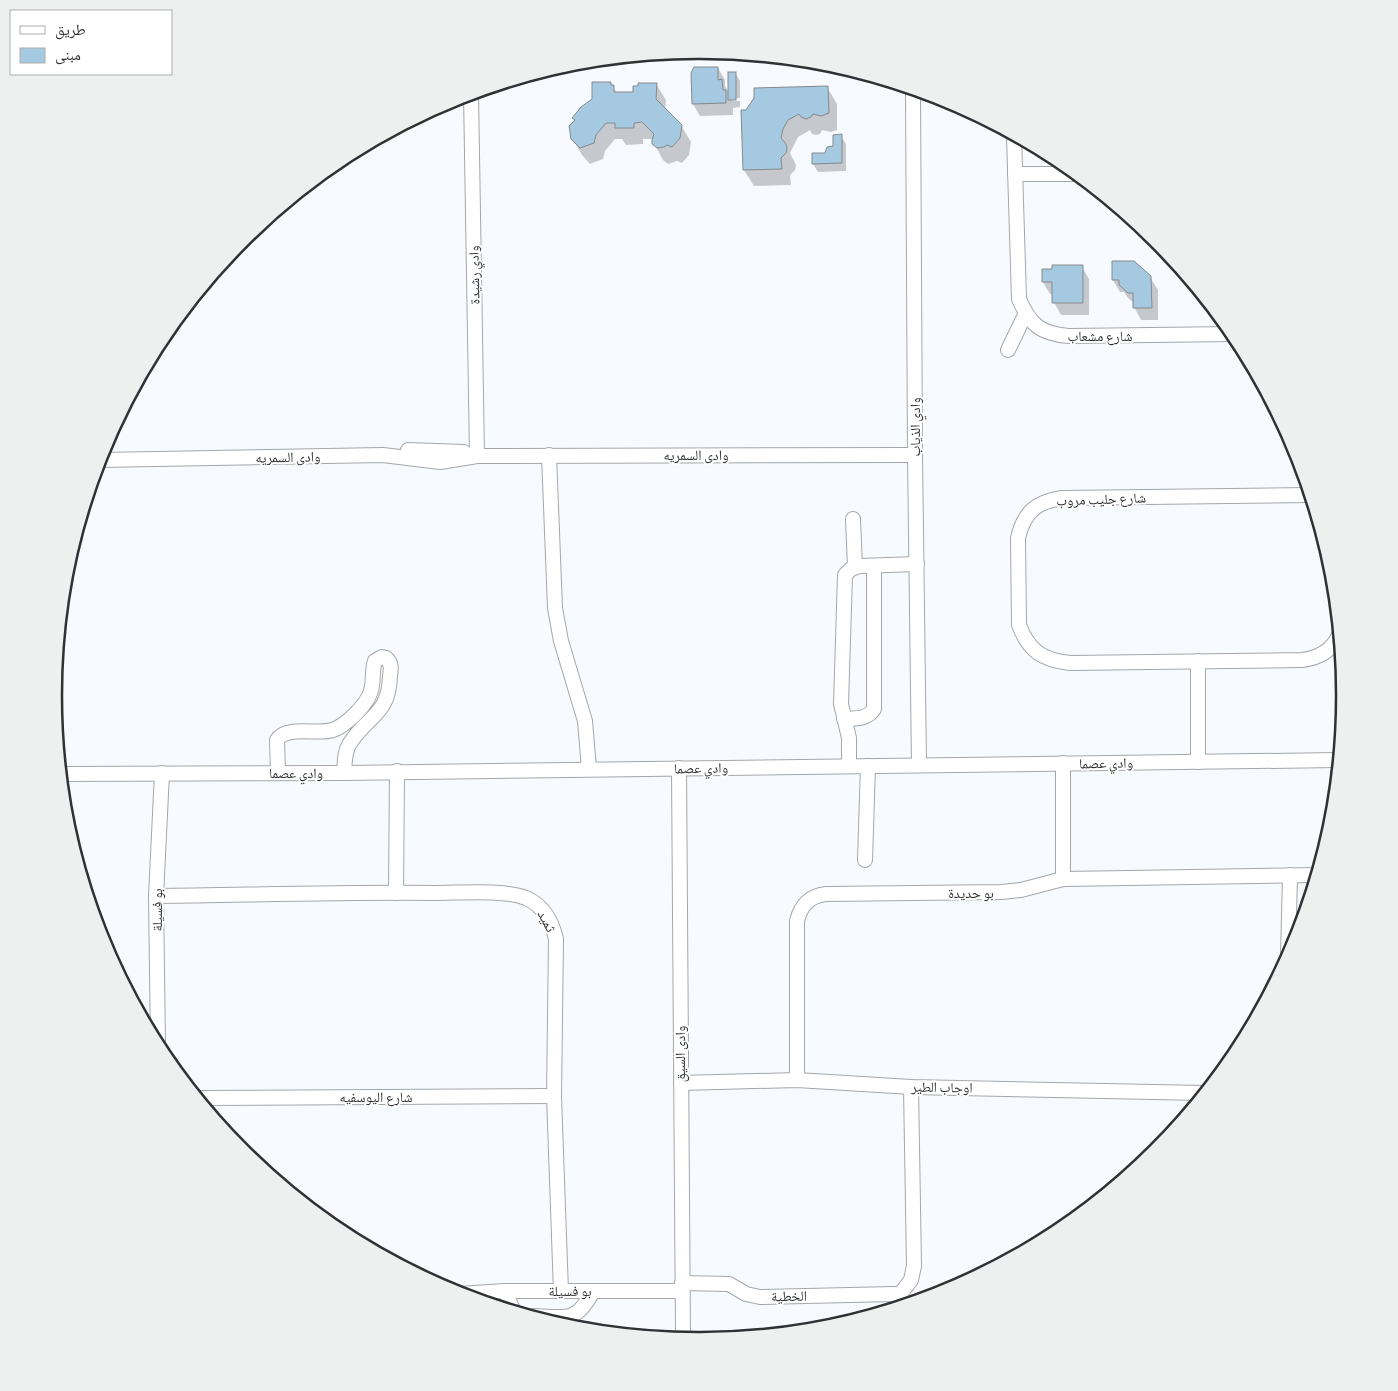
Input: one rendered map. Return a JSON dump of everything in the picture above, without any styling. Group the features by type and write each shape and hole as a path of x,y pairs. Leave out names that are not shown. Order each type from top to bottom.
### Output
{"street":[{"name":"وادي الذياب","path":"913,96 919,765"},
{"name":"وادي رشيدة","path":"471,101 477,456"},
{"path":"1008,350 1025,315 1019,299 1014,142"},
{"path":"1015,174 1064,174"},
{"name":"شارع مشعاب","path":"1025,315 1037,327 1052,335 1222,334"},
{"name":"وادى السمريه","path":"112,450 371,447 460,452 477,456"},
{"name":"وادى السمريه","path":"108,460 383,455 440,462 477,456 915,455"},
{"path":"549,455 555,608 561,641 584,721 588,769"},
{"name":"شارع جليب مروب","path":"1303,495 1062,498 1049,500 1028,514 1021,526 1018,538 1017,611 1019,625 1024,638 1032,649 1043,657 1056,662 1070,663 1312,659 1323,654 1333,644"},
{"path":"853,519 855,567"},
{"path":"849,766 849,738 841,704 844,580 848,572 855,567 917,564"},
{"path":"844,719 864,718 872,713 874,709 874,566"},
{"path":"278,773 277,745 280,736 288,732 322,732 340,726 354,714 369,696 373,684 375,661 382,657 386,658 391,665 388,696 381,709 350,743 345,755 344,773"},
{"path":"1198,661 1198,762"},
{"name":"وادي عصما","path":"68,774 344,773 1332,760"},
{"path":"1062,879 1063,763"},
{"path":"865,860 868,766"},
{"name":"وادى السيق","path":"679,768 683,1332"},
{"path":"396,893 397,771"},
{"name":"بو فسيلة","path":"158,1030 156,896 162,773"},
{"name":"بو حديدة","path":"798,1080 797,921 799,912 807,901 813,897 826,894 1002,892 1021,890 1062,879 1309,875"},
{"path":"1289,935 1290,876"},
{"name":"ثميد","path":"156,896 396,893 515,895 533,901 547,915 553,926 556,939 554,1096 561,1292"},
{"name":"اوجاب الطير","path":"680,1083 798,1080 911,1087 1196,1093"},
{"name":"الخطية","path":"904,1298 914,1266 911,1087"},
{"name":"شارع اليوسفيه","path":"206,1098 554,1096"},
{"name":"الخطية","path":"682,1287 730,1284 746,1294 760,1297 889,1294 901,1299"},
{"name":"بو فسيلة","path":"479,1293 561,1292 682,1287"},
{"path":"505,1291 510,1303"},
{"path":"557,1316 573,1316 583,1309 593,1291"}],"building":[{"path":"694,67 718,67 718,80 722,79 723,90 726,90 726,103 692,104 691,73"},
{"path":"728,72 736,72 736,100 728,100"},
{"path":"592,82 611,82 611,85 614,85 614,92 633,92 633,86 638,86 638,83 657,83 656,99 682,125 680,138 672,147 667,145 657,148 652,144 654,134 642,122 634,123 634,128 615,128 615,123 606,123 596,135 594,143 580,148 571,139 569,126 575,120 572,118 581,107 592,99"},
{"path":"828,86 829,113 821,116 813,114 806,119 799,114 788,120 783,129 781,138 787,148 786,153 781,158 782,169 743,170 741,110 746,110 754,98 754,88"},
{"path":"842,134 842,163 812,164 812,153 825,153 827,147 833,146 833,135"},
{"path":"1112,261 1134,261 1151,276 1152,308 1133,308 1133,293 1128,293 1119,285 1119,280 1112,280"},
{"path":"1052,265 1083,265 1083,303 1052,303 1052,282 1042,282 1042,269 1052,269"}]}
